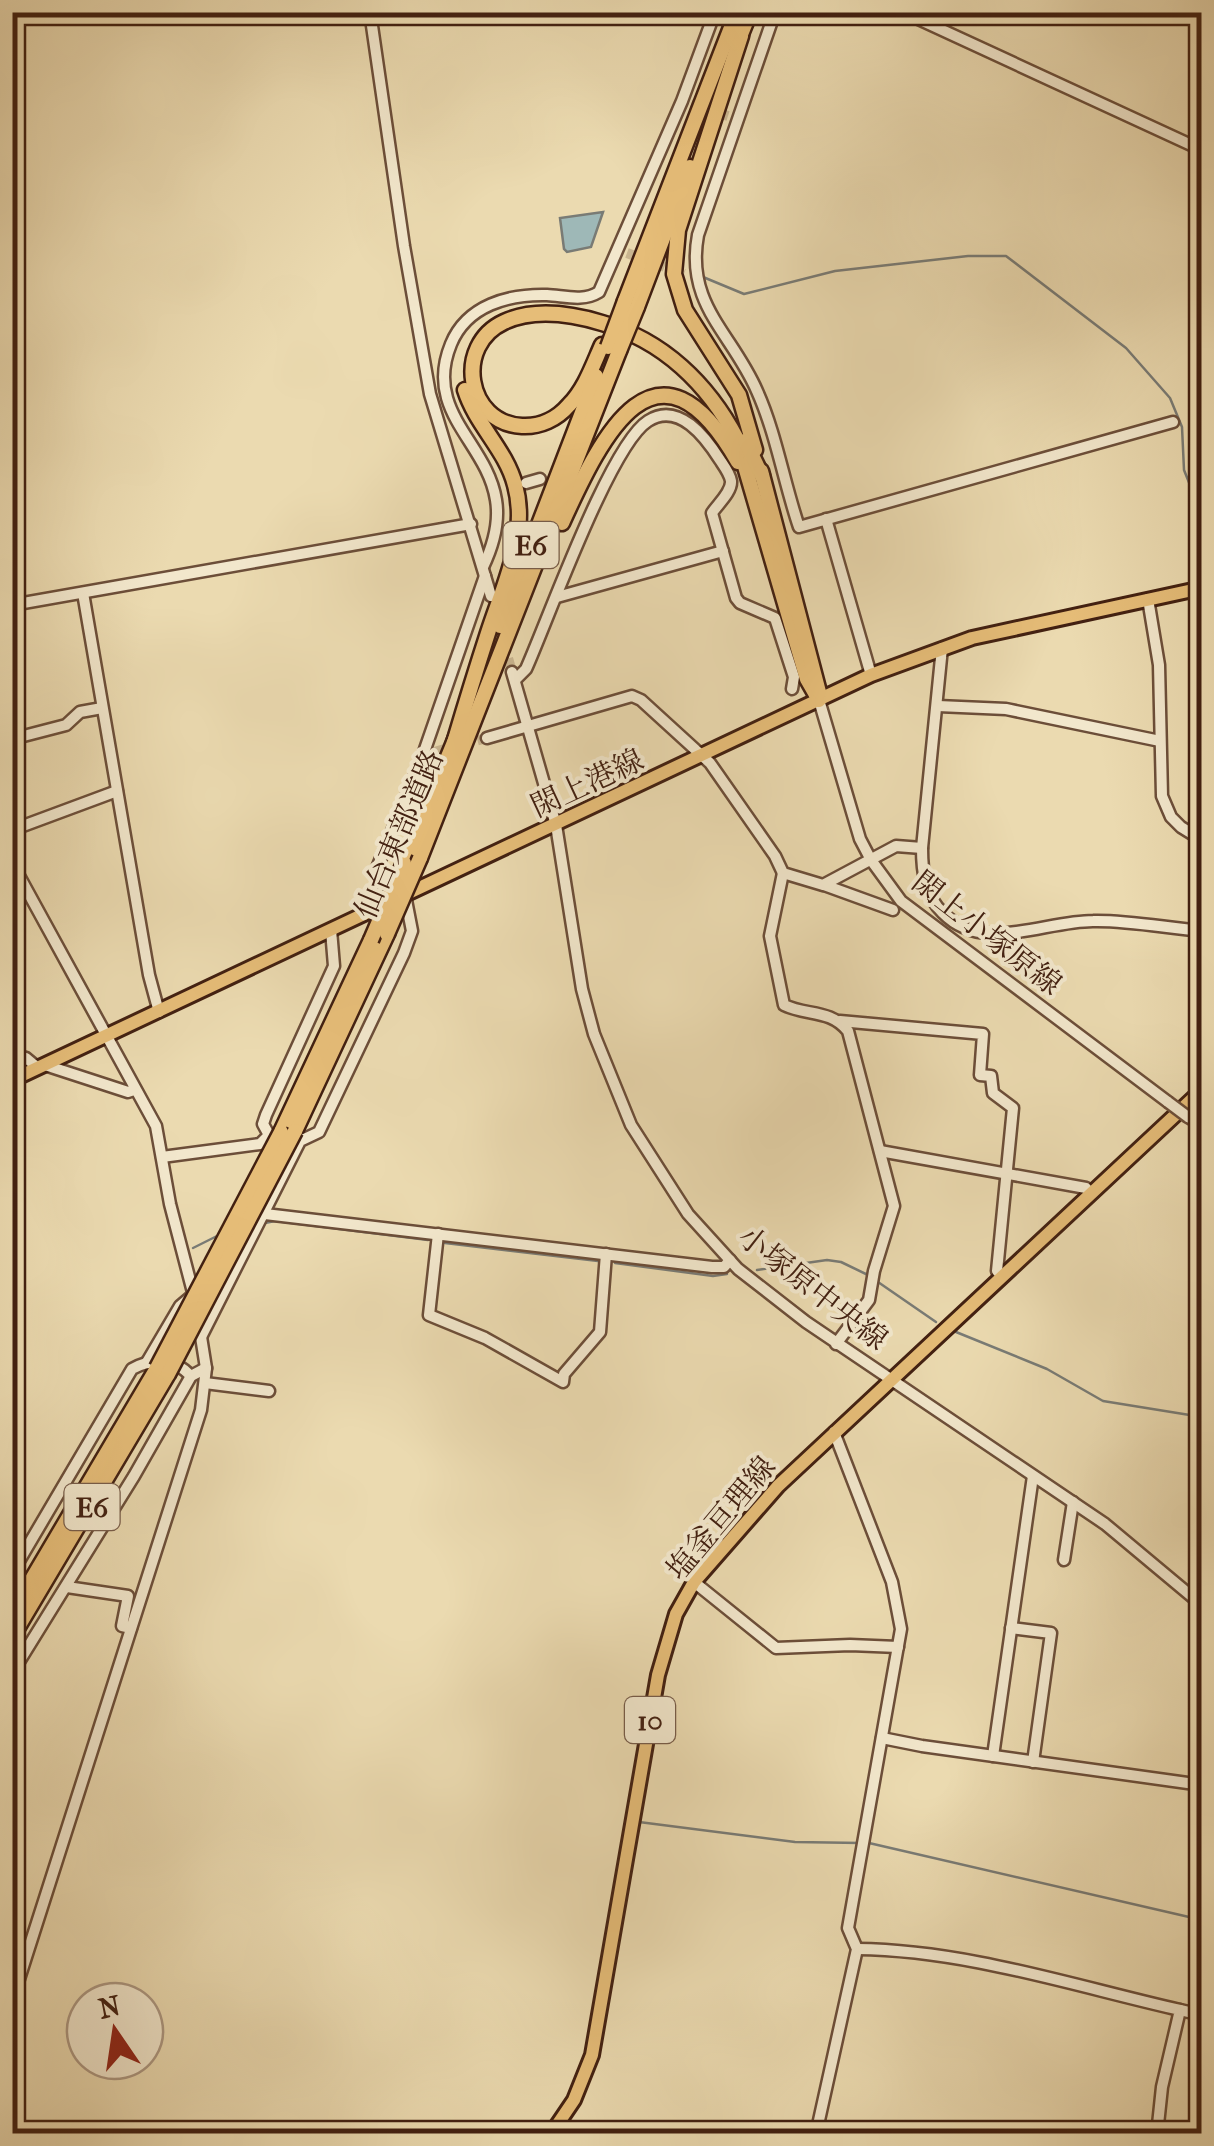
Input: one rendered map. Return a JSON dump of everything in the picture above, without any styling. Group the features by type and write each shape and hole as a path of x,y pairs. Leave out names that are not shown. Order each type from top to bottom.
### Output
{"highway":[{"name":"仙台東部道路","path":"286,1135 454,743 737,12"},
{"name":"仙台東部道路","path":"627,303 750,12"},
{"path":"741,36 678,230 674,274 685,310 738,395 755,478 820,700"},
{"path":"454,743 514,556 519,523 514,480 477,417 464,386 465,355 473,338 487,323 515,310 552,307 606,316 653,336 682,357 716,391 755,478"},
{"path":"610,348 570,404 547,422 526,426 506,422 489,413 474,392 474,354 485,336 502,322 550,314 603,323 662,351 698,382 727,419 755,478"},
{"name":"仙台東部道路","path":"12,1637 286,1135 387,934 476,722 610,348"},
{"path":"476,722 579,486 622,415 640,402 660,397 691,406 718,430 755,478"},
{"name":"仙台東部道路","path":"12,1612 157,1368"}],"main road":[{"name":"閖上港線","path":"12,1080 871,675 942,648 1202,588"},
{"name":"塩釜亘理線","path":"551,2134 574,2100 592,2055 658,1674 676,1614 694,1582 778,1486 1202,1090"}],"street":[{"path":"370,12 401,230 430,394 491,596"},
{"path":"390,902 377,868 428,754 495,534 499,490 450,411 444,384 452,341 467,320 496,302 534,295 578,298 600,292 686,102 715,12"},
{"path":"775,12 732,118 693,262 700,294 758,394 799,526 1174,422"},
{"path":"903,12 1202,150"},
{"path":"684,274 696,279"},
{"path":"557,597 577,546 636,432 656,417 689,422 705,436 731,482 712,513 740,603 771,613 778,624 794,676 792,689"},
{"path":"607,461 620,458"},
{"path":"526,483 540,478"},
{"path":"826,519 871,675"},
{"path":"12,605 470,524"},
{"path":"557,597 724,551"},
{"path":"82,593 159,1012"},
{"name":"小塚原中央線","path":"557,597 526,669 514,676 556,825 582,989 594,1034 618,1097 657,1169 688,1214 730,1260 836,1344 1073,1502 1151,1560 1202,1605"},
{"path":"1148,599 1159,665 1160,784 1166,808 1180,827 1202,840"},
{"path":"942,648 922,848 924,880 938,908 961,927 979,933 1092,920 1202,931"},
{"path":"486,738 632,696 710,762 782,873 892,910"},
{"name":"閖上小塚原線","path":"820,700 852,816 870,860 886,883 917,916 1202,1125"},
{"path":"938,706 1006,709 1160,741"},
{"path":"12,738 66,725 80,712 102,708"},
{"path":"12,830 116,791"},
{"path":"823,885 896,846 922,848"},
{"path":"12,864 156,1126 170,1204 194,1294 206,1368 201,1410 12,2001"},
{"path":"782,873 770,936 784,1005 840,1020 983,1034 980,1075 991,1076 993,1093 1013,1108 996,1271 1002,1276"},
{"path":"162,1158 319,1132 404,953 412,931 406,895"},
{"path":"286,1135 264,1124 334,966 331,930"},
{"path":"836,1344 869,1300 894,1206 848,1031 840,1020"},
{"path":"12,1054 42,1067 128,1092 134,1090"},
{"path":"201,1338 266,1214 286,1135"},
{"path":"880,1151 1086,1188 1091,1194"},
{"path":"266,1214 712,1267 724,1267 730,1260"},
{"path":"438,1234 428,1315 485,1338 563,1382 564,1374 600,1332 606,1254"},
{"path":"157,1368 180,1306 194,1294"},
{"path":"12,1574 49,1521 132,1369 182,1366 191,1376"},
{"path":"12,1673 191,1376 206,1368"},
{"path":"205,1383 269,1391"},
{"path":"816,2134 857,1949 848,1928 898,1647 900,1612 834,1432"},
{"path":"992,1756 1034,1476"},
{"path":"1064,1560 1073,1502"},
{"path":"694,1582 776,1648 898,1647"},
{"path":"67,1587 128,1596 122,1626 131,1628"},
{"path":"1011,1628 1050,1633 1033,1762"},
{"path":"882,1738 1202,1785"},
{"path":"857,1949 909,1950 960,1959 1202,2016"},
{"path":"1180,2010 1162,2087 1157,2130 1186,2134"}],"water":[{"path":"603,212 591,247 567,252 560,218"}],"waterway":[{"path":"703,277 744,294 835,271 968,256 1006,256 1126,348 1170,398 1182,427 1184,470 1202,515"},
{"path":"265,1223 275,1221 428,1240"},
{"path":"193,1248 219,1235"},
{"path":"445,1243 598,1261"},
{"path":"757,1270 827,1260 868,1275"},
{"path":"615,1263 713,1276 727,1274"},
{"path":"878,1282 936,1322"},
{"path":"956,1332 1047,1369 1103,1401 1202,1417"},
{"path":"639,1822 795,1842 861,1843"},
{"path":"869,1843 1202,1920"}],"tunnel":[{"path":"691,104 728,116"},
{"path":"627,253 684,274"},
{"path":"504,644 512,672"},
{"path":"434,752 487,738"}]}
